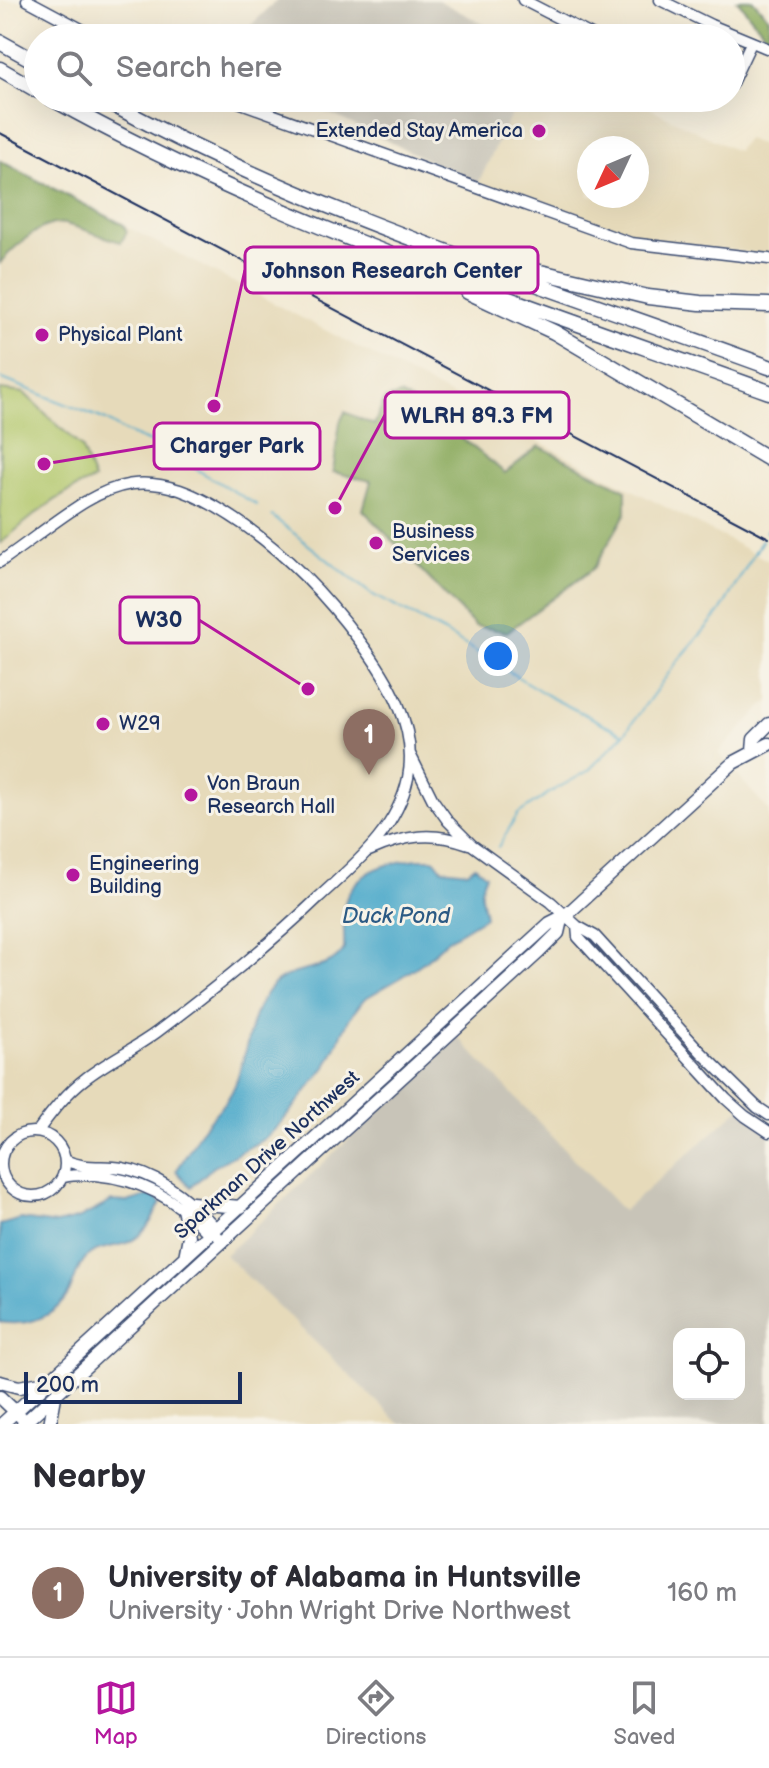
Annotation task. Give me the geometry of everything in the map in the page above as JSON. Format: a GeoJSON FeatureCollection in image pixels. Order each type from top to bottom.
{"type":"FeatureCollection","features":[{"type":"Feature","properties":{"kind":"highway"},"geometry":{"type":"LineString","coordinates":[[0,42],[24,55]]}},
{"type":"Feature","properties":{"kind":"highway"},"geometry":{"type":"LineString","coordinates":[[0,69],[24,83]]}},
{"type":"Feature","properties":{"kind":"highway"},"geometry":{"type":"LineString","coordinates":[[78,112],[195,172],[307,222],[769,392]]}},
{"type":"Feature","properties":{"kind":"highway"},"geometry":{"type":"LineString","coordinates":[[129,112],[267,180],[406,236],[769,367]]}},
{"type":"Feature","properties":{"kind":"highway"},"geometry":{"type":"LineString","coordinates":[[456,253],[648,297],[700,303],[769,305]]}},
{"type":"Feature","properties":{"kind":"highway"},"geometry":{"type":"LineString","coordinates":[[411,262],[554,332],[769,459]]}},
{"type":"Feature","properties":{"kind":"main road","name":"Sparkman Drive Northwest"},"geometry":{"type":"LineString","coordinates":[[753,751],[754,739],[769,724]]}},
{"type":"Feature","properties":{"kind":"main road","name":"Sparkman Drive Northwest"},"geometry":{"type":"LineString","coordinates":[[2,1424],[184,1259],[218,1237],[241,1207],[550,923],[564,917],[733,763],[769,744]]}},
{"type":"Feature","properties":{"kind":"main road","name":"Sparkman Drive Northwest"},"geometry":{"type":"LineString","coordinates":[[25,1423],[218,1237],[539,952],[558,933],[564,917]]}},
{"type":"Feature","properties":{"kind":"main road"},"geometry":{"type":"LineString","coordinates":[[184,1259],[189,1236],[188,1206],[241,1207]]}},
{"type":"Feature","properties":{"kind":"main road"},"geometry":{"type":"LineString","coordinates":[[0,1382],[19,1387],[46,1382]]}},
{"type":"Feature","properties":{"kind":"main road"},"geometry":{"type":"LineString","coordinates":[[0,1397],[25,1423]]}},
{"type":"Feature","properties":{"kind":"main road"},"geometry":{"type":"LineString","coordinates":[[50,1424],[55,1397]]}},
{"type":"Feature","properties":{"kind":"street"},"geometry":{"type":"LineString","coordinates":[[27,0],[72,24]]}},
{"type":"Feature","properties":{"kind":"street"},"geometry":{"type":"LineString","coordinates":[[523,0],[570,24]]}},
{"type":"Feature","properties":{"kind":"street"},"geometry":{"type":"LineString","coordinates":[[660,0],[711,24]]}},
{"type":"Feature","properties":{"kind":"street"},"geometry":{"type":"LineString","coordinates":[[745,40],[769,49]]}},
{"type":"Feature","properties":{"kind":"street"},"geometry":{"type":"LineString","coordinates":[[745,56],[751,43]]}},
{"type":"Feature","properties":{"kind":"street"},"geometry":{"type":"LineString","coordinates":[[266,112],[631,243],[769,259]]}},
{"type":"Feature","properties":{"kind":"street"},"geometry":{"type":"LineString","coordinates":[[0,562],[85,503],[122,484],[142,481],[167,484],[190,492],[248,529],[310,583],[341,616],[370,655],[399,705],[409,752],[408,777],[401,799],[391,821],[367,852],[274,940],[206,995],[154,1034],[84,1079],[37,1132]]}},
{"type":"Feature","properties":{"kind":"street"},"geometry":{"type":"LineString","coordinates":[[409,752],[433,800],[448,821],[472,845],[564,917],[595,936],[712,1063],[769,1115]]}},
{"type":"Feature","properties":{"kind":"street"},"geometry":{"type":"LineString","coordinates":[[367,852],[395,839],[415,835],[449,837],[472,845]]}},
{"type":"Feature","properties":{"kind":"street"},"geometry":{"type":"LineString","coordinates":[[577,926],[578,937],[726,1099],[769,1132]]}},
{"type":"Feature","properties":{"kind":"street"},"geometry":{"type":"LineString","coordinates":[[49,1136],[61,1104]]}},
{"type":"Feature","properties":{"kind":"street"},"geometry":{"type":"LineString","coordinates":[[64,1177],[65,1160],[60,1147],[49,1136],[37,1132],[21,1134],[3,1150],[2,1182],[26,1196],[48,1193],[64,1177],[73,1174],[119,1178],[147,1186],[188,1206]]}},
{"type":"Feature","properties":{"kind":"street"},"geometry":{"type":"LineString","coordinates":[[65,1160],[74,1164],[125,1169],[156,1180],[188,1206],[207,1232],[218,1237]]}},
{"type":"Feature","properties":{"kind":"street"},"geometry":{"type":"LineString","coordinates":[[0,1197],[13,1190]]}},
{"type":"Feature","properties":{"kind":"shaded area"},"geometry":{"type":"Polygon","coordinates":[[[277,0],[438,0],[483,24],[252,24],[277,0]]]}},
{"type":"Feature","properties":{"kind":"shaded area"},"geometry":{"type":"Polygon","coordinates":[[[324,112],[512,112],[478,184],[324,112]]]}},
{"type":"Feature","properties":{"kind":"shaded area"},"geometry":{"type":"Polygon","coordinates":[[[512,112],[657,112],[736,151],[747,139],[769,149],[769,255],[635,239],[478,184],[512,112]]]}},
{"type":"Feature","properties":{"kind":"shaded area"},"geometry":{"type":"Polygon","coordinates":[[[2,162],[769,561],[769,700],[718,753],[769,811],[769,1108],[753,1098],[623,1211],[225,1255],[400,1424],[53,1424],[0,1395],[2,162]]]}},
{"type":"Feature","properties":{"kind":"shaded area"},"geometry":{"type":"Polygon","coordinates":[[[458,1037],[623,1211],[753,1097],[769,1108],[769,1424],[400,1424],[225,1255],[458,1037]]]}},
{"type":"Feature","properties":{"kind":"green space"},"geometry":{"type":"Polygon","coordinates":[[[737,0],[753,0],[769,18],[769,39],[737,0]]]}},
{"type":"Feature","properties":{"kind":"green space"},"geometry":{"type":"Polygon","coordinates":[[[0,161],[124,225],[127,232],[121,242],[65,224],[56,224],[29,236],[0,263],[0,161]]]}},
{"type":"Feature","properties":{"kind":"green space"},"geometry":{"type":"Polygon","coordinates":[[[0,390],[24,393],[81,447],[94,480],[56,499],[0,544],[0,390]]]}},
{"type":"Feature","properties":{"kind":"green space"},"geometry":{"type":"Polygon","coordinates":[[[400,395],[425,408],[505,473],[539,446],[626,490],[626,513],[594,568],[507,632],[475,626],[363,510],[371,481],[333,472],[340,422],[345,412],[374,425],[385,399],[400,395]]]}},
{"type":"Feature","properties":{"kind":"water","name":"Duck Pond"},"geometry":{"type":"Polygon","coordinates":[[[418,859],[434,859],[442,869],[468,872],[475,866],[486,875],[481,893],[485,917],[449,939],[402,977],[364,999],[349,1019],[326,1067],[282,1122],[266,1138],[213,1167],[191,1187],[176,1171],[203,1128],[232,1092],[255,1014],[267,992],[286,977],[337,958],[344,949],[345,903],[356,883],[374,870],[418,859]]]}},
{"type":"Feature","properties":{"kind":"water"},"geometry":{"type":"Polygon","coordinates":[[[151,1195],[161,1202],[146,1229],[135,1239],[86,1257],[66,1296],[51,1312],[33,1321],[0,1322],[0,1225],[21,1219],[57,1224],[80,1218],[112,1201],[127,1202],[151,1195]]]}},
{"type":"Feature","properties":{"kind":"waterway"},"geometry":{"type":"LineString","coordinates":[[0,378],[106,420],[150,442],[257,505]]}},
{"type":"Feature","properties":{"kind":"waterway"},"geometry":{"type":"LineString","coordinates":[[272,516],[371,594],[444,632],[552,698],[624,734]]}},
{"type":"Feature","properties":{"kind":"waterway"},"geometry":{"type":"LineString","coordinates":[[767,532],[769,528]]}},
{"type":"Feature","properties":{"kind":"waterway"},"geometry":{"type":"LineString","coordinates":[[498,847],[518,814],[588,771],[624,734],[677,662],[720,612],[762,540]]}},
{"type":"Feature","properties":{"kind":"railway"},"geometry":{"type":"LineString","coordinates":[[0,133],[769,538]]}},
{"type":"Feature","properties":{"kind":"place","name":"Extended Stay America"},"geometry":{"type":"Point","coordinates":[539,131]}},
{"type":"Feature","properties":{"kind":"place","name":"Physical Plant"},"geometry":{"type":"Point","coordinates":[42,335]}},
{"type":"Feature","properties":{"kind":"place","name":"Johnson Research Center"},"geometry":{"type":"Point","coordinates":[214,406]}},
{"type":"Feature","properties":{"kind":"place","name":"Charger Park"},"geometry":{"type":"Point","coordinates":[44,464]}},
{"type":"Feature","properties":{"kind":"place","name":"WLRH 89.3 FM"},"geometry":{"type":"Point","coordinates":[335,508]}},
{"type":"Feature","properties":{"kind":"place","name":"Business Services"},"geometry":{"type":"Point","coordinates":[376,543]}},
{"type":"Feature","properties":{"kind":"place","name":"W30"},"geometry":{"type":"Point","coordinates":[308,689]}},
{"type":"Feature","properties":{"kind":"place","name":"W29"},"geometry":{"type":"Point","coordinates":[103,724]}},
{"type":"Feature","properties":{"kind":"place","name":"University of Alabama in Huntsville"},"geometry":{"type":"Point","coordinates":[369,775]}},
{"type":"Feature","properties":{"kind":"place","name":"Von Braun Research Hall"},"geometry":{"type":"Point","coordinates":[191,795]}},
{"type":"Feature","properties":{"kind":"place","name":"Engineering Building"},"geometry":{"type":"Point","coordinates":[73,875]}}]}
